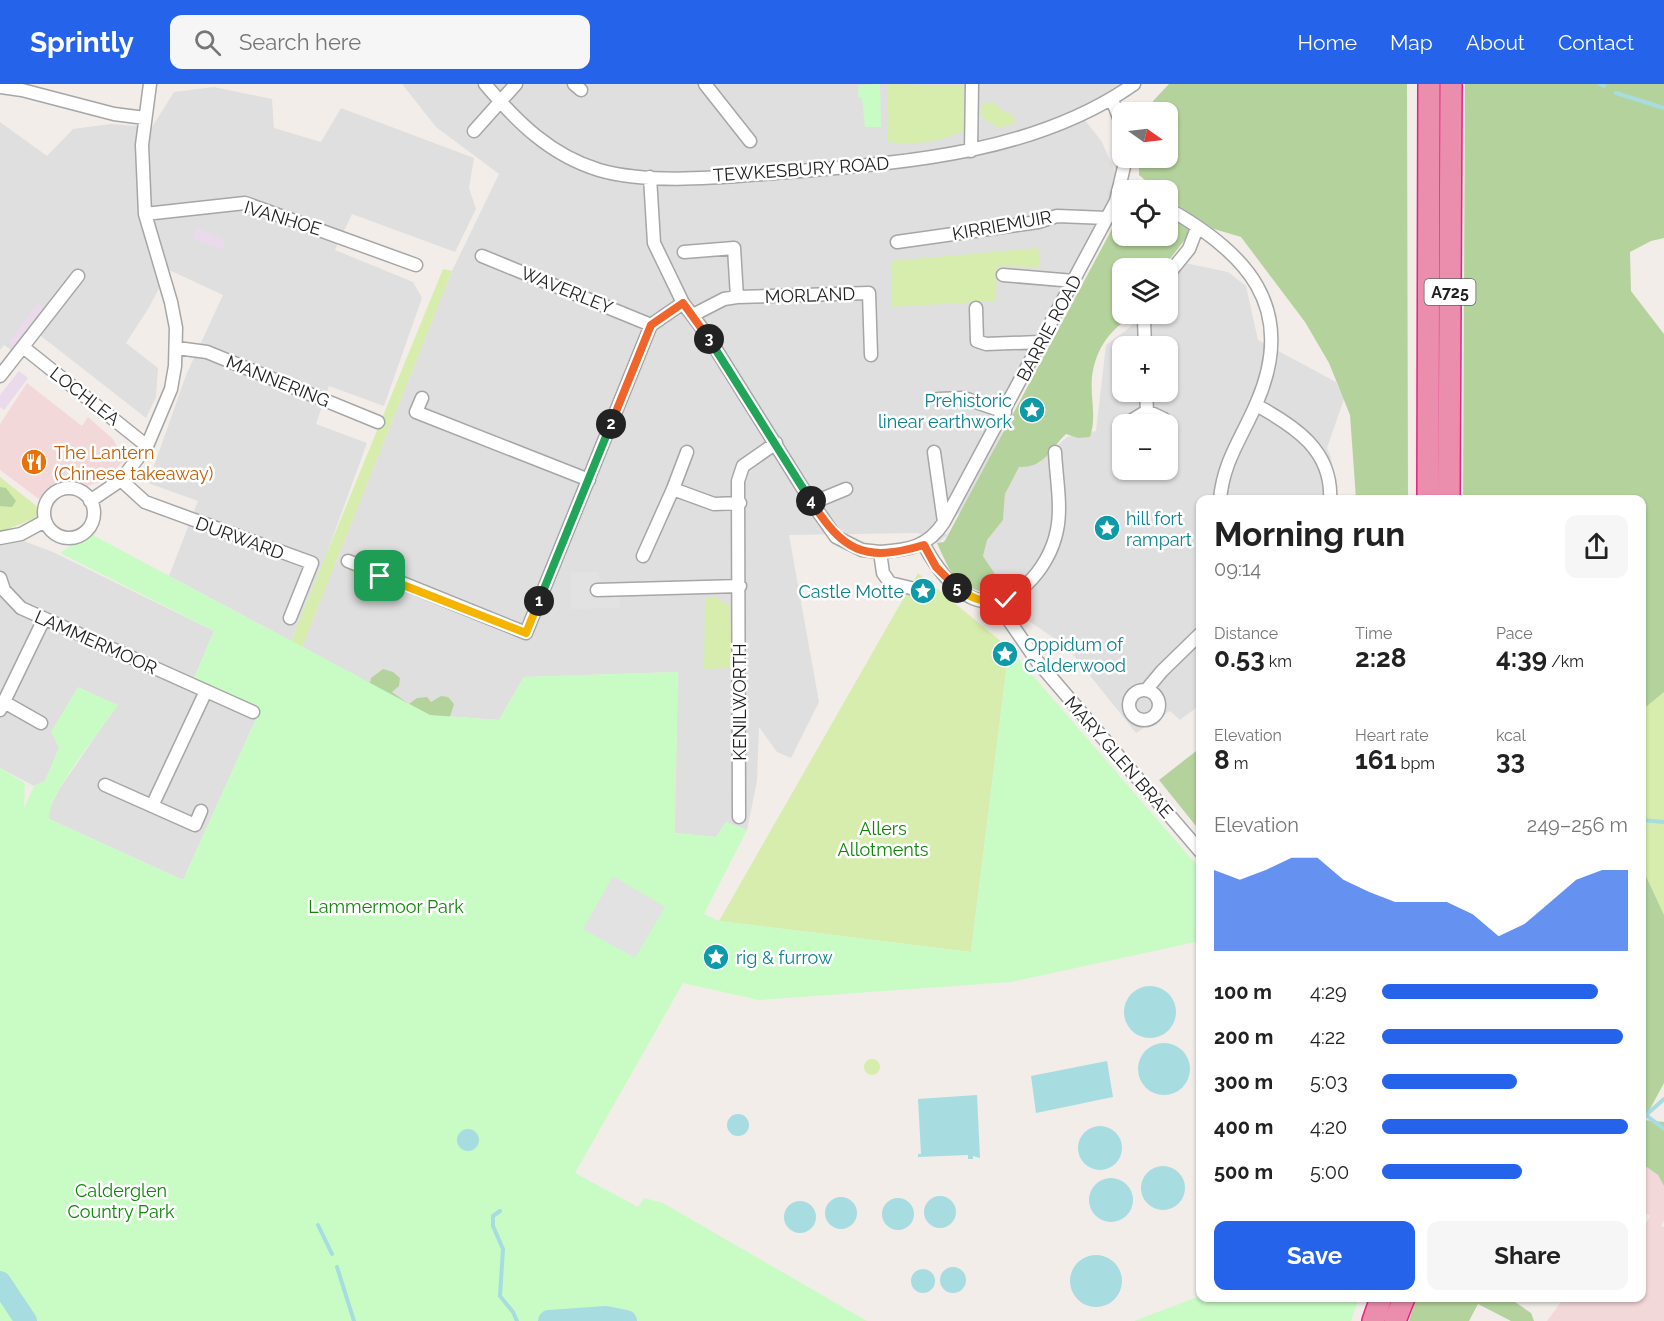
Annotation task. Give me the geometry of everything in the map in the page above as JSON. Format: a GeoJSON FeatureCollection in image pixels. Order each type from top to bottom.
{"type":"FeatureCollection","features":[{"type":"Feature","properties":{"kind":"highway","name":"A725"},"geometry":{"type":"LineString","coordinates":[[1428,495],[1429,84]]}},
{"type":"Feature","properties":{"kind":"highway","name":"A725"},"geometry":{"type":"LineString","coordinates":[[1449,495],[1451,84]]}},
{"type":"Feature","properties":{"kind":"highway"},"geometry":{"type":"LineString","coordinates":[[1372,1321],[1379,1302]]}},
{"type":"Feature","properties":{"kind":"highway"},"geometry":{"type":"LineString","coordinates":[[1395,1321],[1402,1302]]}},
{"type":"Feature","properties":{"kind":"street"},"geometry":{"type":"LineString","coordinates":[[90,501],[121,480],[147,446],[171,389],[177,348],[171,302],[145,214],[142,173],[145,118],[150,84]]}},
{"type":"Feature","properties":{"kind":"street","name":"TEWKESBURY ROAD"},"geometry":{"type":"LineString","coordinates":[[485,84],[520,125],[557,151],[600,170],[650,177],[740,176],[885,165],[971,151],[1038,131],[1112,99],[1134,84]]}},
{"type":"Feature","properties":{"kind":"street"},"geometry":{"type":"LineString","coordinates":[[474,131],[516,84]]}},
{"type":"Feature","properties":{"kind":"street"},"geometry":{"type":"LineString","coordinates":[[705,84],[750,141]]}},
{"type":"Feature","properties":{"kind":"street"},"geometry":{"type":"LineString","coordinates":[[971,151],[972,84]]}},
{"type":"Feature","properties":{"kind":"street"},"geometry":{"type":"LineString","coordinates":[[0,87],[22,90],[105,112],[145,118]]}},
{"type":"Feature","properties":{"kind":"street"},"geometry":{"type":"LineString","coordinates":[[650,177],[654,243],[683,303],[693,315],[836,537],[862,550],[880,552],[905,550],[924,545],[946,580],[969,596],[997,603],[1018,593],[1034,577],[1051,547],[1057,529],[1055,452]]}},
{"type":"Feature","properties":{"kind":"street","name":"IVANHOE"},"geometry":{"type":"LineString","coordinates":[[145,214],[245,203],[416,265]]}},
{"type":"Feature","properties":{"kind":"street","name":"BARRIE ROAD"},"geometry":{"type":"LineString","coordinates":[[924,545],[935,536],[944,522],[1112,210]]}},
{"type":"Feature","properties":{"kind":"street"},"geometry":{"type":"LineString","coordinates":[[1178,215],[1209,234],[1231,251],[1260,289],[1266,303],[1271,361],[1268,378],[1227,461],[1221,495]]}},
{"type":"Feature","properties":{"kind":"street","name":"KIRRIEMUIR"},"geometry":{"type":"LineString","coordinates":[[897,242],[1038,222],[1057,216],[1107,218]]}},
{"type":"Feature","properties":{"kind":"street"},"geometry":{"type":"LineString","coordinates":[[1178,262],[1189,249],[1197,228]]}},
{"type":"Feature","properties":{"kind":"street"},"geometry":{"type":"LineString","coordinates":[[684,252],[734,248],[737,297]]}},
{"type":"Feature","properties":{"kind":"street","name":"WAVERLEY"},"geometry":{"type":"LineString","coordinates":[[482,256],[651,325]]}},
{"type":"Feature","properties":{"kind":"street"},"geometry":{"type":"LineString","coordinates":[[0,376],[78,276]]}},
{"type":"Feature","properties":{"kind":"street"},"geometry":{"type":"LineString","coordinates":[[1003,276],[1074,281]]}},
{"type":"Feature","properties":{"kind":"street","name":"MORLAND"},"geometry":{"type":"LineString","coordinates":[[693,315],[724,299],[737,297],[869,293],[871,355]]}},
{"type":"Feature","properties":{"kind":"street"},"geometry":{"type":"LineString","coordinates":[[348,561],[526,633],[651,325],[683,303]]}},
{"type":"Feature","properties":{"kind":"street"},"geometry":{"type":"LineString","coordinates":[[976,308],[977,340],[986,344],[1040,342]]}},
{"type":"Feature","properties":{"kind":"street","name":"LOCHLEA"},"geometry":{"type":"LineString","coordinates":[[23,347],[147,446]]}},
{"type":"Feature","properties":{"kind":"street","name":"MANNERING"},"geometry":{"type":"LineString","coordinates":[[177,348],[207,352],[378,422]]}},
{"type":"Feature","properties":{"kind":"street"},"geometry":{"type":"LineString","coordinates":[[422,398],[416,412],[589,480]]}},
{"type":"Feature","properties":{"kind":"street"},"geometry":{"type":"LineString","coordinates":[[938,399],[964,398],[1005,412]]}},
{"type":"Feature","properties":{"kind":"street"},"geometry":{"type":"LineString","coordinates":[[1147,402],[1147,411]]}},
{"type":"Feature","properties":{"kind":"street"},"geometry":{"type":"LineString","coordinates":[[1256,405],[1295,431],[1320,453],[1331,481],[1330,495]]}},
{"type":"Feature","properties":{"kind":"street"},"geometry":{"type":"LineString","coordinates":[[1147,411],[1153,414]]}},
{"type":"Feature","properties":{"kind":"street"},"geometry":{"type":"LineString","coordinates":[[1142,414],[1147,411]]}},
{"type":"Feature","properties":{"kind":"street","name":"KENILWORTH"},"geometry":{"type":"LineString","coordinates":[[739,817],[740,503],[738,481],[743,466],[776,443]]}},
{"type":"Feature","properties":{"kind":"street"},"geometry":{"type":"LineString","coordinates":[[643,556],[687,452]]}},
{"type":"Feature","properties":{"kind":"street"},"geometry":{"type":"LineString","coordinates":[[934,452],[944,522]]}},
{"type":"Feature","properties":{"kind":"street","name":"DURWARD"},"geometry":{"type":"LineString","coordinates":[[121,480],[145,502],[312,563],[290,618]]}},
{"type":"Feature","properties":{"kind":"street"},"geometry":{"type":"LineString","coordinates":[[62,489],[78,490],[90,501],[94,514],[84,533],[62,537],[55,534],[45,522],[45,506],[48,499],[62,489]]}},
{"type":"Feature","properties":{"kind":"street"},"geometry":{"type":"LineString","coordinates":[[672,489],[714,504],[740,503]]}},
{"type":"Feature","properties":{"kind":"street"},"geometry":{"type":"LineString","coordinates":[[812,503],[846,489]]}},
{"type":"Feature","properties":{"kind":"street"},"geometry":{"type":"LineString","coordinates":[[0,538],[21,534],[45,522]]}},
{"type":"Feature","properties":{"kind":"street"},"geometry":{"type":"LineString","coordinates":[[880,552],[883,573],[890,583],[923,591]]}},
{"type":"Feature","properties":{"kind":"street","name":"LAMMERMOOR"},"geometry":{"type":"LineString","coordinates":[[0,578],[4,590],[21,608],[253,712]]}},
{"type":"Feature","properties":{"kind":"street"},"geometry":{"type":"LineString","coordinates":[[597,590],[740,586]]}},
{"type":"Feature","properties":{"kind":"street","name":"MARY GLEN BRAE"},"geometry":{"type":"LineString","coordinates":[[997,603],[1037,661],[1196,846]]}},
{"type":"Feature","properties":{"kind":"street"},"geometry":{"type":"LineString","coordinates":[[41,723],[2,706],[44,619]]}},
{"type":"Feature","properties":{"kind":"street"},"geometry":{"type":"LineString","coordinates":[[1147,689],[1162,670],[1196,638]]}},
{"type":"Feature","properties":{"kind":"street"},"geometry":{"type":"LineString","coordinates":[[152,806],[206,692]]}},
{"type":"Feature","properties":{"kind":"street"},"geometry":{"type":"LineString","coordinates":[[105,784],[195,825],[201,811]]}},
{"type":"Feature","properties":{"kind":"shaded area"},"geometry":{"type":"Polygon","coordinates":[[[402,84],[1121,84],[1081,115],[1102,142],[1118,180],[1112,180],[1112,209],[1063,301],[970,502],[941,532],[948,535],[937,543],[918,533],[789,535],[819,702],[791,758],[777,752],[759,727],[757,781],[747,830],[726,822],[716,837],[674,833],[678,672],[524,677],[499,720],[430,715],[302,647],[452,271],[499,174],[436,127],[402,84]]]}},
{"type":"Feature","properties":{"kind":"shaded area"},"geometry":{"type":"Polygon","coordinates":[[[214,87],[272,99],[274,128],[321,142],[341,108],[474,158],[469,188],[476,209],[455,252],[352,214],[335,250],[413,282],[422,298],[384,406],[329,386],[316,424],[367,443],[327,553],[291,641],[169,576],[198,501],[148,483],[186,375],[223,295],[169,270],[126,343],[158,368],[156,397],[146,418],[32,329],[14,352],[4,345],[0,350],[0,122],[47,156],[73,129],[111,124],[152,127],[174,92],[214,87]]]}},
{"type":"Feature","properties":{"kind":"shaded area"},"geometry":{"type":"Polygon","coordinates":[[[197,228],[225,240],[223,249],[193,239],[197,228]]]}},
{"type":"Feature","properties":{"kind":"shaded area"},"geometry":{"type":"Polygon","coordinates":[[[1185,263],[1228,272],[1246,286],[1258,340],[1336,382],[1344,399],[1327,448],[1331,457],[1335,495],[1196,495],[1196,708],[1180,720],[1170,711],[1136,733],[1067,647],[989,594],[999,581],[983,556],[983,539],[1003,520],[1005,494],[1019,466],[1039,463],[1067,437],[1096,431],[1106,345],[1112,341],[1112,402],[1178,402],[1178,336],[1118,336],[1133,324],[1178,324],[1178,271],[1185,263]]]}},
{"type":"Feature","properties":{"kind":"shaded area"},"geometry":{"type":"Polygon","coordinates":[[[38,303],[47,311],[17,349],[9,342],[38,303]]]}},
{"type":"Feature","properties":{"kind":"shaded area"},"geometry":{"type":"Polygon","coordinates":[[[19,371],[28,378],[4,410],[0,407],[0,395],[19,371]]]}},
{"type":"Feature","properties":{"kind":"shaded area"},"geometry":{"type":"Polygon","coordinates":[[[27,383],[82,426],[88,417],[113,439],[124,460],[101,482],[86,486],[51,487],[39,499],[0,470],[0,424],[27,383]]]}},
{"type":"Feature","properties":{"kind":"shaded area"},"geometry":{"type":"Polygon","coordinates":[[[21,540],[53,552],[214,631],[194,678],[260,710],[183,880],[49,819],[49,809],[60,788],[117,705],[56,739],[59,748],[45,781],[34,786],[0,768],[0,546],[21,540]]]}},
{"type":"Feature","properties":{"kind":"shaded area"},"geometry":{"type":"Polygon","coordinates":[[[571,572],[598,572],[601,583],[621,584],[620,608],[571,609],[571,572]]]}},
{"type":"Feature","properties":{"kind":"shaded area"},"geometry":{"type":"Polygon","coordinates":[[[613,876],[665,907],[635,958],[583,929],[613,876]]]}},
{"type":"Feature","properties":{"kind":"shaded area"},"geometry":{"type":"Polygon","coordinates":[[[1646,1167],[1658,1175],[1664,1186],[1664,1221],[1661,1226],[1664,1227],[1664,1321],[1547,1321],[1561,1302],[1646,1302],[1646,1223],[1650,1216],[1646,1213],[1646,1167]]]}},
{"type":"Feature","properties":{"kind":"green space"},"geometry":{"type":"Polygon","coordinates":[[[880,84],[881,127],[865,127],[862,98],[858,97],[859,85],[880,84]]]}},
{"type":"Feature","properties":{"kind":"green space"},"geometry":{"type":"Polygon","coordinates":[[[888,84],[963,86],[963,131],[926,142],[888,142],[888,84]]]}},
{"type":"Feature","properties":{"kind":"green space"},"geometry":{"type":"Polygon","coordinates":[[[1169,84],[1407,84],[1408,495],[1356,495],[1350,415],[1329,363],[1305,322],[1241,237],[1214,229],[1178,205],[1178,180],[1145,180],[1139,175],[1139,168],[1178,168],[1178,102],[1153,102],[1169,84]]]}},
{"type":"Feature","properties":{"kind":"green space"},"geometry":{"type":"Polygon","coordinates":[[[1465,84],[1664,84],[1664,238],[1651,241],[1630,252],[1631,291],[1664,334],[1664,692],[1646,707],[1646,495],[1463,495],[1465,84]]]}},
{"type":"Feature","properties":{"kind":"green space"},"geometry":{"type":"Polygon","coordinates":[[[993,102],[1001,110],[1011,114],[1016,123],[998,128],[982,117],[981,104],[993,102]]]}},
{"type":"Feature","properties":{"kind":"green space"},"geometry":{"type":"Polygon","coordinates":[[[1178,217],[1193,229],[1171,258],[1112,258],[1112,324],[1121,324],[1106,340],[1094,366],[1092,377],[1093,422],[1090,437],[1078,438],[1066,434],[1041,461],[1019,467],[1005,494],[1003,520],[987,540],[983,556],[1001,583],[989,594],[961,582],[951,571],[937,543],[944,542],[1112,229],[1112,246],[1178,246],[1178,217]]]}},
{"type":"Feature","properties":{"kind":"green space"},"geometry":{"type":"Polygon","coordinates":[[[1038,248],[1040,267],[997,266],[996,301],[891,307],[891,261],[1038,248]]]}},
{"type":"Feature","properties":{"kind":"green space"},"geometry":{"type":"Polygon","coordinates":[[[443,269],[452,271],[302,647],[291,641],[443,269]]]}},
{"type":"Feature","properties":{"kind":"green space"},"geometry":{"type":"Polygon","coordinates":[[[0,477],[39,508],[36,518],[0,532],[0,477]]]}},
{"type":"Feature","properties":{"kind":"green space"},"geometry":{"type":"Polygon","coordinates":[[[0,487],[6,488],[16,501],[12,507],[0,506],[0,487]]]}},
{"type":"Feature","properties":{"kind":"green space"},"geometry":{"type":"Polygon","coordinates":[[[89,533],[430,715],[499,720],[524,677],[678,672],[675,833],[716,837],[726,822],[747,830],[704,914],[719,921],[971,952],[1009,648],[1196,864],[1196,942],[1011,982],[759,1000],[683,983],[575,1173],[638,1207],[644,1198],[663,1203],[867,1321],[0,1321],[0,768],[25,783],[24,808],[34,786],[45,781],[59,748],[51,732],[78,687],[118,705],[66,778],[51,807],[49,819],[183,880],[260,710],[194,678],[214,631],[60,553],[89,533]]]}},
{"type":"Feature","properties":{"kind":"green space","name":"Allers Allotments"},"geometry":{"type":"Polygon","coordinates":[[[918,573],[1009,648],[971,952],[719,921],[918,573]]]}},
{"type":"Feature","properties":{"kind":"green space"},"geometry":{"type":"Polygon","coordinates":[[[705,597],[714,597],[730,606],[732,668],[704,669],[705,597]]]}},
{"type":"Feature","properties":{"kind":"green space"},"geometry":{"type":"Polygon","coordinates":[[[383,669],[393,672],[400,678],[399,686],[392,692],[409,704],[417,698],[427,697],[431,702],[441,696],[448,697],[454,704],[449,720],[266,684],[356,676],[370,683],[371,678],[383,669]]]}},
{"type":"Feature","properties":{"kind":"green space"},"geometry":{"type":"Polygon","coordinates":[[[1664,692],[1664,915],[1646,875],[1646,707],[1664,692]]]}},
{"type":"Feature","properties":{"kind":"green space"},"geometry":{"type":"Polygon","coordinates":[[[1196,751],[1196,826],[1159,780],[1196,751]]]}},
{"type":"Feature","properties":{"kind":"green space"},"geometry":{"type":"Polygon","coordinates":[[[1646,876],[1664,915],[1664,1083],[1646,1116],[1646,876]]]}},
{"type":"Feature","properties":{"kind":"green space"},"geometry":{"type":"Polygon","coordinates":[[[869,1059],[875,1059],[880,1067],[878,1073],[869,1075],[864,1070],[864,1064],[869,1059]]]}},
{"type":"Feature","properties":{"kind":"green space"},"geometry":{"type":"Polygon","coordinates":[[[1646,1120],[1664,1122],[1664,1186],[1658,1175],[1646,1167],[1646,1120]]]}},
{"type":"Feature","properties":{"kind":"green space"},"geometry":{"type":"Polygon","coordinates":[[[1196,1298],[1196,1302],[1358,1302],[1351,1321],[1134,1321],[1196,1298]]]}},
{"type":"Feature","properties":{"kind":"green space"},"geometry":{"type":"Polygon","coordinates":[[[1415,1302],[1515,1302],[1531,1313],[1534,1321],[1511,1321],[1478,1304],[1469,1321],[1409,1321],[1415,1302]]]}},
{"type":"Feature","properties":{"kind":"water"},"geometry":{"type":"Polygon","coordinates":[[[1150,986],[1164,990],[1172,998],[1176,1012],[1172,1026],[1164,1034],[1150,1038],[1136,1034],[1128,1026],[1124,1012],[1128,998],[1136,990],[1150,986]]]}},
{"type":"Feature","properties":{"kind":"water"},"geometry":{"type":"Polygon","coordinates":[[[1164,1043],[1174,1045],[1182,1051],[1188,1059],[1190,1069],[1188,1079],[1182,1087],[1174,1093],[1164,1095],[1154,1093],[1146,1087],[1140,1079],[1138,1069],[1140,1059],[1146,1051],[1154,1045],[1164,1043]]]}},
{"type":"Feature","properties":{"kind":"water"},"geometry":{"type":"Polygon","coordinates":[[[1107,1061],[1113,1097],[1036,1113],[1031,1076],[1107,1061]]]}},
{"type":"Feature","properties":{"kind":"water"},"geometry":{"type":"Polygon","coordinates":[[[977,1095],[980,1158],[973,1156],[973,1159],[968,1159],[968,1155],[918,1157],[918,1154],[921,1154],[918,1099],[977,1095]]]}},
{"type":"Feature","properties":{"kind":"water"},"geometry":{"type":"Polygon","coordinates":[[[738,1114],[748,1121],[749,1125],[742,1135],[738,1136],[728,1129],[727,1125],[734,1115],[738,1114]]]}},
{"type":"Feature","properties":{"kind":"water"},"geometry":{"type":"Polygon","coordinates":[[[1100,1126],[1116,1132],[1122,1148],[1116,1164],[1100,1170],[1084,1164],[1078,1148],[1084,1132],[1100,1126]]]}},
{"type":"Feature","properties":{"kind":"water"},"geometry":{"type":"Polygon","coordinates":[[[468,1129],[478,1136],[479,1140],[472,1150],[468,1151],[458,1144],[457,1140],[464,1130],[468,1129]]]}},
{"type":"Feature","properties":{"kind":"water"},"geometry":{"type":"Polygon","coordinates":[[[1163,1166],[1179,1172],[1185,1188],[1179,1204],[1163,1210],[1147,1204],[1141,1188],[1147,1172],[1163,1166]]]}},
{"type":"Feature","properties":{"kind":"water"},"geometry":{"type":"Polygon","coordinates":[[[1111,1178],[1127,1184],[1133,1200],[1127,1216],[1111,1222],[1095,1216],[1089,1200],[1095,1184],[1111,1178]]]}},
{"type":"Feature","properties":{"kind":"water"},"geometry":{"type":"Polygon","coordinates":[[[940,1196],[951,1201],[956,1212],[951,1223],[940,1228],[929,1223],[924,1212],[929,1201],[940,1196]]]}},
{"type":"Feature","properties":{"kind":"water"},"geometry":{"type":"Polygon","coordinates":[[[841,1197],[852,1202],[857,1213],[852,1224],[841,1229],[830,1224],[825,1213],[830,1202],[841,1197]]]}},
{"type":"Feature","properties":{"kind":"water"},"geometry":{"type":"Polygon","coordinates":[[[898,1198],[909,1203],[914,1214],[909,1225],[898,1230],[887,1225],[882,1214],[887,1203],[898,1198]]]}},
{"type":"Feature","properties":{"kind":"water"},"geometry":{"type":"Polygon","coordinates":[[[800,1201],[811,1206],[816,1217],[811,1228],[800,1233],[789,1228],[784,1217],[789,1206],[800,1201]]]}},
{"type":"Feature","properties":{"kind":"water"},"geometry":{"type":"Polygon","coordinates":[[[1096,1255],[1110,1259],[1118,1267],[1122,1281],[1118,1295],[1110,1303],[1096,1307],[1082,1303],[1074,1295],[1070,1281],[1074,1267],[1082,1259],[1096,1255]]]}},
{"type":"Feature","properties":{"kind":"water"},"geometry":{"type":"Polygon","coordinates":[[[953,1267],[962,1271],[966,1280],[962,1289],[953,1293],[944,1289],[940,1280],[944,1271],[953,1267]]]}},
{"type":"Feature","properties":{"kind":"water"},"geometry":{"type":"Polygon","coordinates":[[[923,1269],[932,1272],[935,1281],[932,1290],[923,1293],[914,1290],[911,1281],[914,1272],[923,1269]]]}},
{"type":"Feature","properties":{"kind":"waterway"},"geometry":{"type":"LineString","coordinates":[[1600,84],[1604,86]]}},
{"type":"Feature","properties":{"kind":"waterway"},"geometry":{"type":"LineString","coordinates":[[1616,93],[1664,108]]}},
{"type":"Feature","properties":{"kind":"waterway"},"geometry":{"type":"LineString","coordinates":[[1646,820],[1664,822]]}},
{"type":"Feature","properties":{"kind":"waterway"},"geometry":{"type":"LineString","coordinates":[[1664,1099],[1646,1115],[1664,1129]]}},
{"type":"Feature","properties":{"kind":"waterway"},"geometry":{"type":"LineString","coordinates":[[500,1211],[493,1216],[493,1226],[503,1249],[500,1296],[517,1321]]}},
{"type":"Feature","properties":{"kind":"waterway"},"geometry":{"type":"LineString","coordinates":[[318,1225],[332,1254]]}},
{"type":"Feature","properties":{"kind":"waterway"},"geometry":{"type":"LineString","coordinates":[[337,1267],[354,1321]]}},
{"type":"Feature","properties":{"kind":"waterway"},"geometry":{"type":"LineString","coordinates":[[0,1282],[26,1321]]}},
{"type":"Feature","properties":{"kind":"waterway"},"geometry":{"type":"LineString","coordinates":[[549,1321],[606,1317],[626,1321]]}},
{"type":"Feature","properties":{"kind":"place","name":"Prehistoric linear earthwork"},"geometry":{"type":"Point","coordinates":[1032,410]}},
{"type":"Feature","properties":{"kind":"place","name":"The Lantern (Chinese takeaway)"},"geometry":{"type":"Point","coordinates":[34,462]}},
{"type":"Feature","properties":{"kind":"place","name":"hill fort rampart"},"geometry":{"type":"Point","coordinates":[1107,528]}},
{"type":"Feature","properties":{"kind":"place","name":"Castle Motte"},"geometry":{"type":"Point","coordinates":[923,591]}},
{"type":"Feature","properties":{"kind":"place","name":"Oppidum of Calderwood"},"geometry":{"type":"Point","coordinates":[1005,654]}},
{"type":"Feature","properties":{"kind":"place","name":"rig & furrow"},"geometry":{"type":"Point","coordinates":[716,957]}},
{"type":"Feature","properties":{"kind":"route"},"geometry":{"type":"LineString","coordinates":[[380,576],[526,633],[651,325],[683,303],[707,335],[718,356],[836,537],[849,546],[880,552],[905,550],[924,545],[946,580],[961,591],[982,601],[997,603],[1006,600]]}},
{"type":"Feature","properties":{"kind":"park label","name":"Lammermoor Park"},"geometry":{"type":"Point","coordinates":[386,906]}},
{"type":"Feature","properties":{"kind":"park label","name":"Calderglen Country Park"},"geometry":{"type":"Point","coordinates":[121,1200]}}]}
